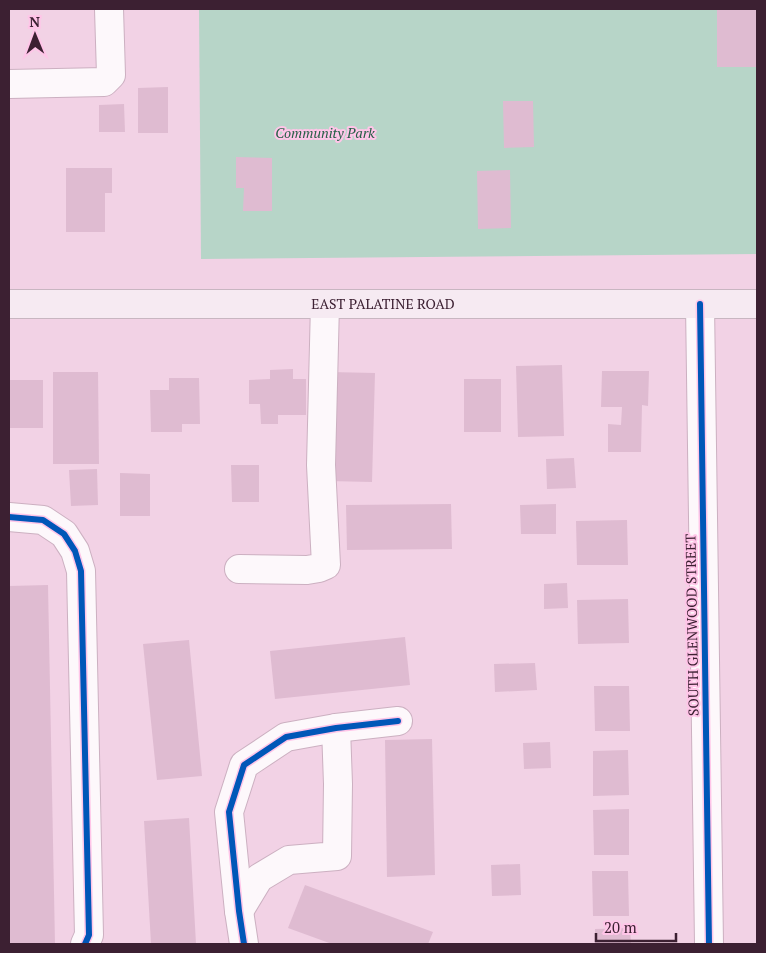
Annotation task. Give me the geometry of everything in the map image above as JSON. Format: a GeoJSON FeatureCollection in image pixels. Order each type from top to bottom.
{"type":"FeatureCollection","features":[{"type":"Feature","properties":{"kind":"main road","name":"EAST PALATINE ROAD"},"geometry":{"type":"LineString","coordinates":[[9,304],[757,304]]}},
{"type":"Feature","properties":{"kind":"street"},"geometry":{"type":"LineString","coordinates":[[9,84],[104,82],[111,75],[109,9]]}},
{"type":"Feature","properties":{"kind":"street"},"geometry":{"type":"LineString","coordinates":[[239,569],[307,570],[326,565],[321,465],[325,304]]}},
{"type":"Feature","properties":{"kind":"street","name":"SOUTH GLENWOOD STREET"},"geometry":{"type":"LineString","coordinates":[[700,304],[709,944]]}},
{"type":"Feature","properties":{"kind":"street"},"geometry":{"type":"LineString","coordinates":[[9,517],[43,520],[64,534],[75,551],[81,571],[89,935],[85,944]]}},
{"type":"Feature","properties":{"kind":"street"},"geometry":{"type":"LineString","coordinates":[[244,944],[229,812],[244,765],[286,737],[336,728],[398,721]]}},
{"type":"Feature","properties":{"kind":"street"},"geometry":{"type":"LineString","coordinates":[[239,911],[259,878],[289,860],[337,856],[338,784],[336,728]]}},
{"type":"Feature","properties":{"kind":"green space","name":"Community Park"},"geometry":{"type":"Polygon","coordinates":[[[199,9],[757,9],[757,254],[201,259],[199,9]]]}},
{"type":"Feature","properties":{"kind":"building"},"geometry":{"type":"Polygon","coordinates":[[[717,9],[756,9],[757,67],[717,67],[717,9]]]}},
{"type":"Feature","properties":{"kind":"building"},"geometry":{"type":"Polygon","coordinates":[[[168,87],[168,133],[138,133],[138,88],[168,87]]]}},
{"type":"Feature","properties":{"kind":"building"},"geometry":{"type":"Polygon","coordinates":[[[503,101],[533,101],[534,147],[504,148],[503,101]]]}},
{"type":"Feature","properties":{"kind":"building"},"geometry":{"type":"Polygon","coordinates":[[[124,104],[125,132],[99,132],[99,105],[124,104]]]}},
{"type":"Feature","properties":{"kind":"building"},"geometry":{"type":"Polygon","coordinates":[[[236,157],[272,158],[272,211],[243,211],[244,188],[236,188],[236,157]]]}},
{"type":"Feature","properties":{"kind":"building"},"geometry":{"type":"Polygon","coordinates":[[[66,168],[112,168],[112,193],[105,193],[105,232],[66,232],[66,168]]]}},
{"type":"Feature","properties":{"kind":"building"},"geometry":{"type":"Polygon","coordinates":[[[510,170],[511,228],[478,229],[477,171],[510,170]]]}},
{"type":"Feature","properties":{"kind":"building"},"geometry":{"type":"Polygon","coordinates":[[[562,365],[564,436],[518,437],[516,366],[562,365]]]}},
{"type":"Feature","properties":{"kind":"building"},"geometry":{"type":"Polygon","coordinates":[[[293,369],[293,379],[306,379],[306,415],[278,415],[278,424],[261,424],[260,404],[249,404],[249,380],[270,379],[270,370],[293,369]]]}},
{"type":"Feature","properties":{"kind":"building"},"geometry":{"type":"Polygon","coordinates":[[[602,371],[649,371],[648,406],[642,405],[641,452],[608,452],[608,424],[621,425],[622,407],[601,407],[602,371]]]}},
{"type":"Feature","properties":{"kind":"building"},"geometry":{"type":"Polygon","coordinates":[[[53,372],[98,372],[99,464],[53,464],[53,372]]]}},
{"type":"Feature","properties":{"kind":"building"},"geometry":{"type":"Polygon","coordinates":[[[330,372],[375,373],[372,482],[328,481],[330,372]]]}},
{"type":"Feature","properties":{"kind":"building"},"geometry":{"type":"Polygon","coordinates":[[[169,378],[199,378],[200,424],[182,424],[182,432],[151,432],[150,390],[169,390],[169,378]]]}},
{"type":"Feature","properties":{"kind":"building"},"geometry":{"type":"Polygon","coordinates":[[[464,379],[501,379],[501,432],[464,432],[464,379]]]}},
{"type":"Feature","properties":{"kind":"building"},"geometry":{"type":"Polygon","coordinates":[[[9,380],[43,380],[43,428],[9,428],[9,380]]]}},
{"type":"Feature","properties":{"kind":"building"},"geometry":{"type":"Polygon","coordinates":[[[574,458],[576,488],[547,489],[546,459],[574,458]]]}},
{"type":"Feature","properties":{"kind":"building"},"geometry":{"type":"Polygon","coordinates":[[[231,465],[259,465],[259,502],[232,502],[231,465]]]}},
{"type":"Feature","properties":{"kind":"building"},"geometry":{"type":"Polygon","coordinates":[[[97,469],[98,505],[71,506],[69,470],[97,469]]]}},
{"type":"Feature","properties":{"kind":"building"},"geometry":{"type":"Polygon","coordinates":[[[120,473],[150,474],[150,516],[120,516],[120,473]]]}},
{"type":"Feature","properties":{"kind":"building"},"geometry":{"type":"Polygon","coordinates":[[[451,504],[452,549],[347,550],[346,505],[451,504]]]}},
{"type":"Feature","properties":{"kind":"building"},"geometry":{"type":"Polygon","coordinates":[[[556,504],[556,534],[521,534],[520,505],[556,504]]]}},
{"type":"Feature","properties":{"kind":"building"},"geometry":{"type":"Polygon","coordinates":[[[627,520],[628,565],[577,565],[576,521],[627,520]]]}},
{"type":"Feature","properties":{"kind":"building"},"geometry":{"type":"Polygon","coordinates":[[[567,583],[568,608],[544,609],[544,584],[567,583]]]}},
{"type":"Feature","properties":{"kind":"building"},"geometry":{"type":"Polygon","coordinates":[[[48,585],[55,944],[9,944],[9,586],[48,585]]]}},
{"type":"Feature","properties":{"kind":"building"},"geometry":{"type":"Polygon","coordinates":[[[628,599],[629,643],[578,644],[577,600],[628,599]]]}},
{"type":"Feature","properties":{"kind":"building"},"geometry":{"type":"Polygon","coordinates":[[[405,637],[410,685],[275,699],[270,651],[405,637]]]}},
{"type":"Feature","properties":{"kind":"building"},"geometry":{"type":"Polygon","coordinates":[[[189,640],[202,776],[157,780],[143,644],[189,640]]]}},
{"type":"Feature","properties":{"kind":"building"},"geometry":{"type":"Polygon","coordinates":[[[535,663],[537,690],[495,692],[494,664],[535,663]]]}},
{"type":"Feature","properties":{"kind":"building"},"geometry":{"type":"Polygon","coordinates":[[[594,686],[629,686],[630,731],[595,731],[594,686]]]}},
{"type":"Feature","properties":{"kind":"building"},"geometry":{"type":"Polygon","coordinates":[[[432,739],[435,875],[387,877],[385,740],[432,739]]]}},
{"type":"Feature","properties":{"kind":"building"},"geometry":{"type":"Polygon","coordinates":[[[550,742],[551,768],[524,769],[523,743],[550,742]]]}},
{"type":"Feature","properties":{"kind":"building"},"geometry":{"type":"Polygon","coordinates":[[[628,750],[629,795],[593,796],[593,751],[628,750]]]}},
{"type":"Feature","properties":{"kind":"building"},"geometry":{"type":"Polygon","coordinates":[[[629,809],[629,855],[594,855],[593,810],[629,809]]]}},
{"type":"Feature","properties":{"kind":"building"},"geometry":{"type":"Polygon","coordinates":[[[189,818],[196,944],[151,944],[144,821],[189,818]]]}},
{"type":"Feature","properties":{"kind":"building"},"geometry":{"type":"Polygon","coordinates":[[[520,864],[521,895],[492,896],[491,865],[520,864]]]}},
{"type":"Feature","properties":{"kind":"building"},"geometry":{"type":"Polygon","coordinates":[[[592,871],[628,871],[629,916],[593,916],[592,871]]]}},
{"type":"Feature","properties":{"kind":"building"},"geometry":{"type":"Polygon","coordinates":[[[305,885],[433,932],[428,944],[332,944],[288,928],[305,885]]]}},
{"type":"Feature","properties":{"kind":"building"},"geometry":{"type":"Polygon","coordinates":[[[630,928],[631,944],[595,944],[595,929],[630,928]]]}},
{"type":"Feature","properties":{"kind":"cycle path"},"geometry":{"type":"LineString","coordinates":[[700,304],[709,944]]}},
{"type":"Feature","properties":{"kind":"cycle path"},"geometry":{"type":"LineString","coordinates":[[9,517],[43,520],[64,534],[75,551],[81,571],[89,935],[85,944]]}},
{"type":"Feature","properties":{"kind":"cycle path"},"geometry":{"type":"LineString","coordinates":[[244,944],[229,812],[244,765],[286,737],[336,728],[398,721]]}}]}
